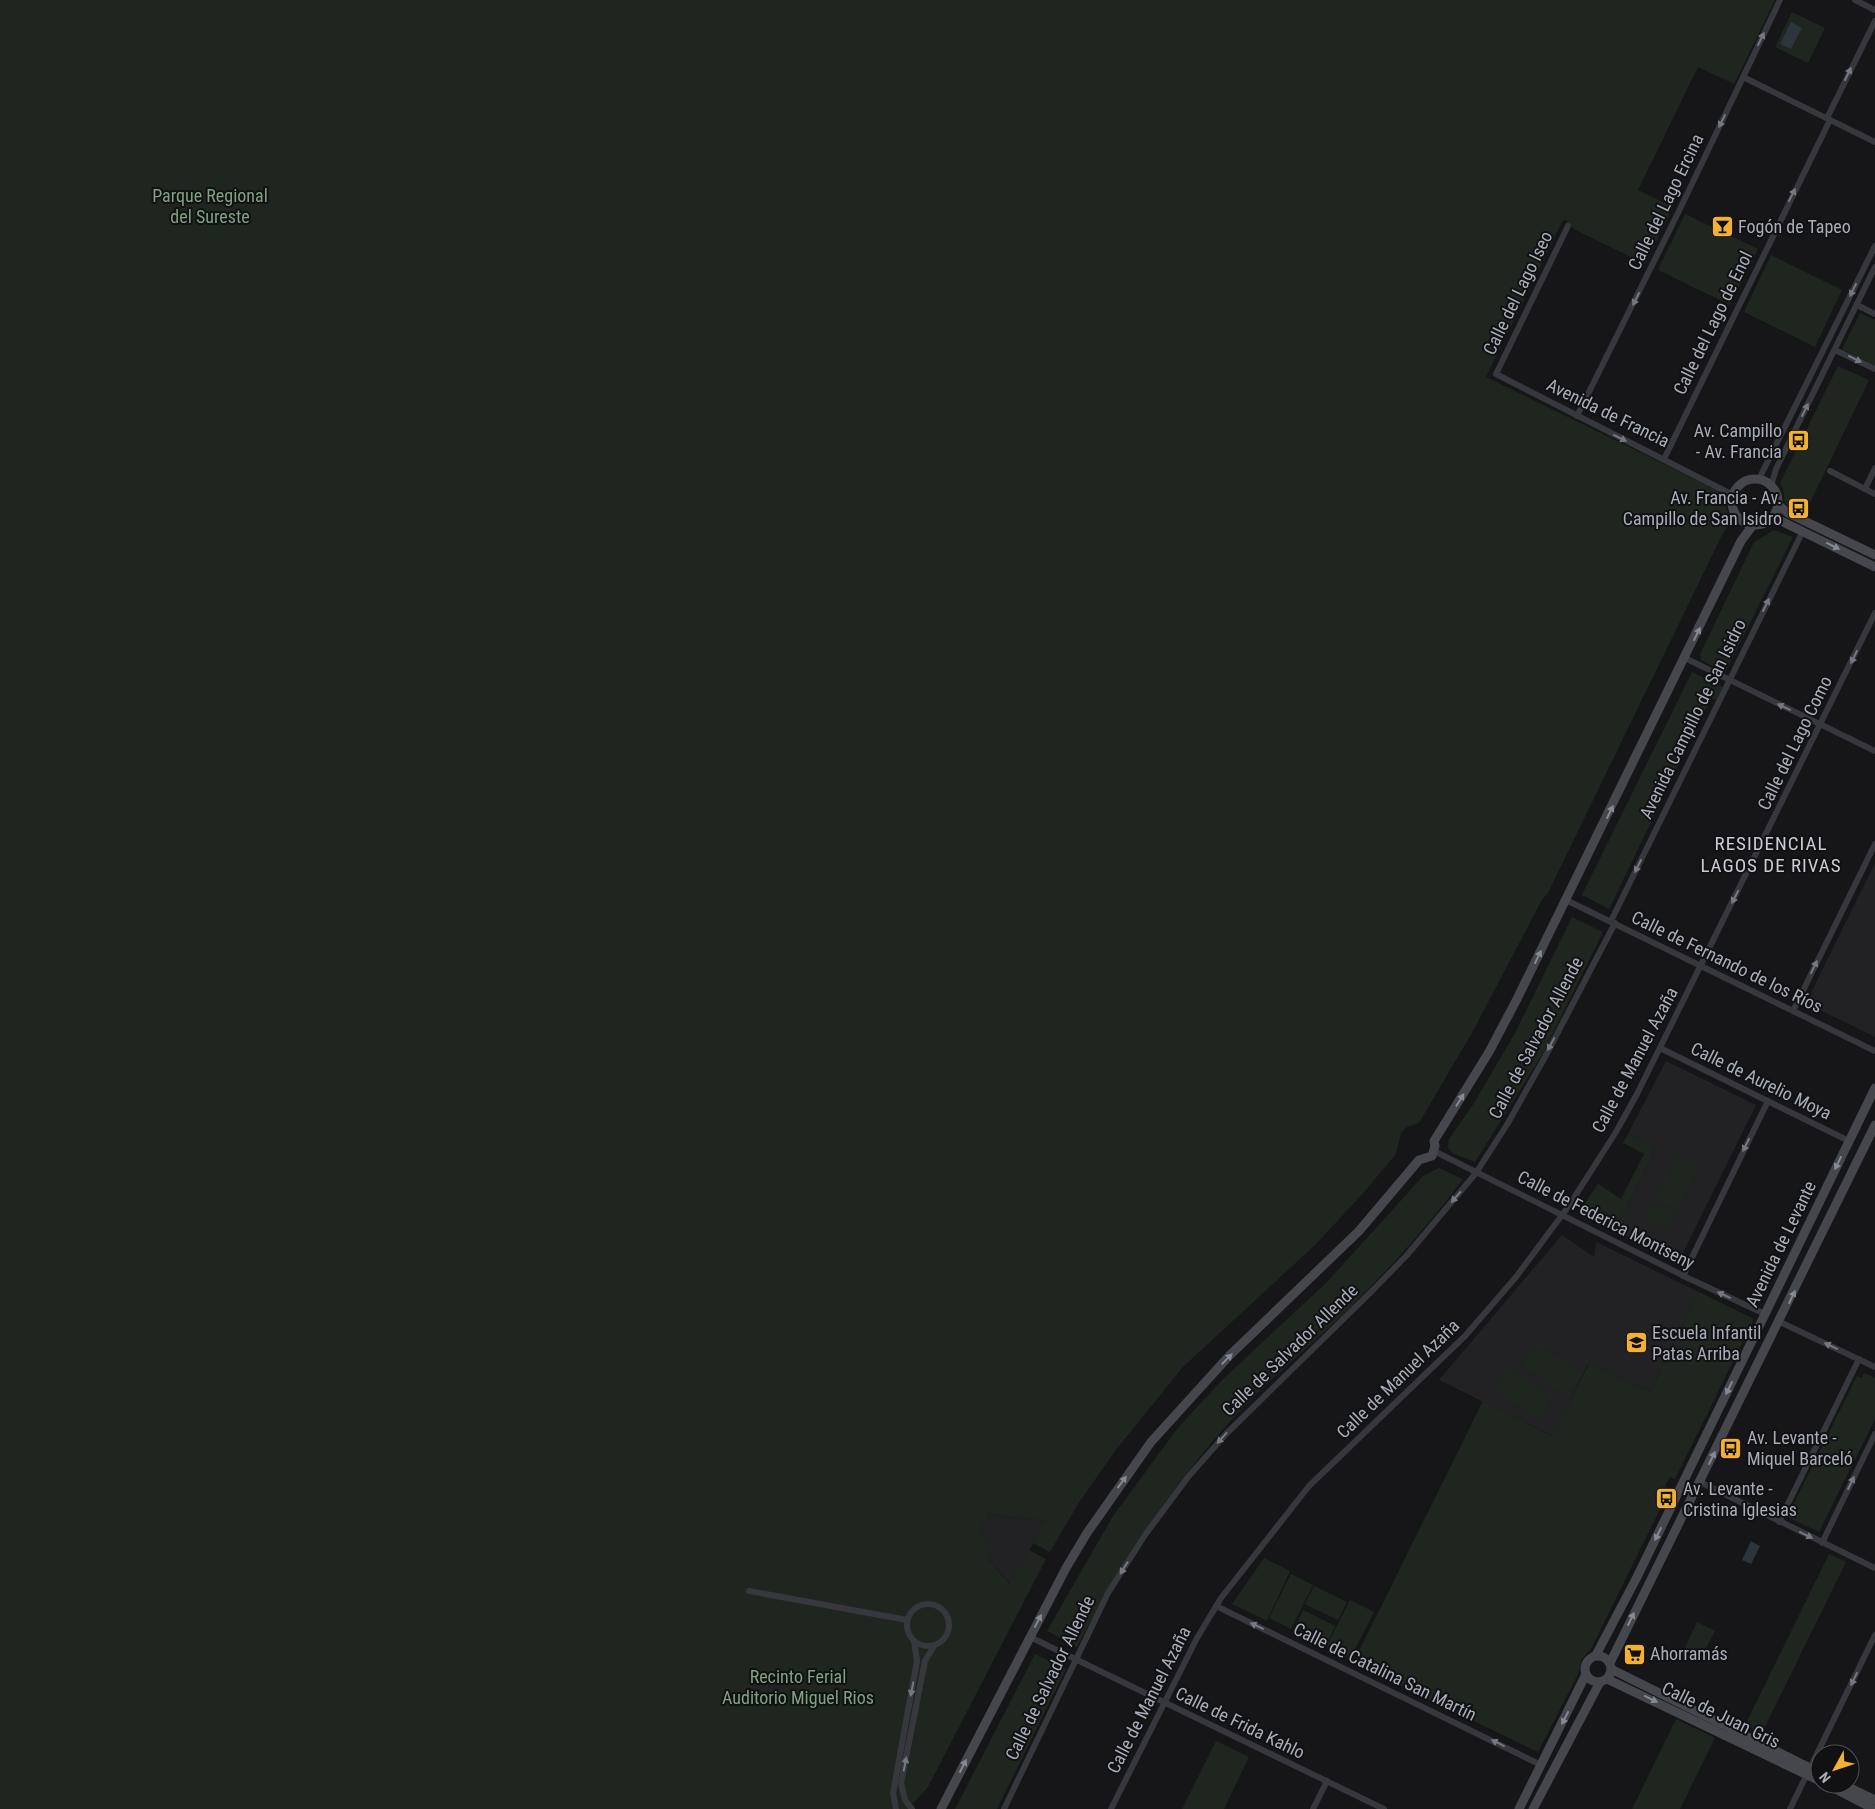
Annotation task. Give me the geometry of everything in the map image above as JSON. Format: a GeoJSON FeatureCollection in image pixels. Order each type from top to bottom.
{"type":"FeatureCollection","features":[{"type":"Feature","properties":{"kind":"street","name":"Calle del Lago Ercina"},"geometry":{"type":"LineString","coordinates":[[1577,416],[1780,0]]}},
{"type":"Feature","properties":{"kind":"street"},"geometry":{"type":"LineString","coordinates":[[1855,0],[1875,10]]}},
{"type":"Feature","properties":{"kind":"street","name":"Calle del Lago de Enol"},"geometry":{"type":"LineString","coordinates":[[1664,459],[1875,21]]}},
{"type":"Feature","properties":{"kind":"street"},"geometry":{"type":"LineString","coordinates":[[1743,77],[1875,142]]}},
{"type":"Feature","properties":{"kind":"street","name":"Calle del Lago Iseo"},"geometry":{"type":"LineString","coordinates":[[1496,374],[1568,226]]}},
{"type":"Feature","properties":{"kind":"street"},"geometry":{"type":"LineString","coordinates":[[1759,479],[1875,246]]}},
{"type":"Feature","properties":{"kind":"street"},"geometry":{"type":"LineString","coordinates":[[1771,486],[1776,468],[1875,267]]}},
{"type":"Feature","properties":{"kind":"street"},"geometry":{"type":"LineString","coordinates":[[1857,305],[1875,314]]}},
{"type":"Feature","properties":{"kind":"street"},"geometry":{"type":"LineString","coordinates":[[1835,350],[1875,369]]}},
{"type":"Feature","properties":{"kind":"street","name":"Avenida de Francia"},"geometry":{"type":"LineString","coordinates":[[1496,374],[1733,495]]}},
{"type":"Feature","properties":{"kind":"street"},"geometry":{"type":"LineString","coordinates":[[1865,489],[1875,468]]}},
{"type":"Feature","properties":{"kind":"street"},"geometry":{"type":"LineString","coordinates":[[1830,471],[1875,494]]}},
{"type":"Feature","properties":{"kind":"street"},"geometry":{"type":"LineString","coordinates":[[1752,479],[1759,479],[1771,486],[1776,491],[1778,505],[1773,517],[1767,522],[1753,525],[1743,522],[1736,515],[1732,505],[1733,495],[1740,484],[1752,479]]}},
{"type":"Feature","properties":{"kind":"street"},"geometry":{"type":"LineString","coordinates":[[1778,505],[1788,513],[1875,556]]}},
{"type":"Feature","properties":{"kind":"street"},"geometry":{"type":"LineString","coordinates":[[1773,517],[1875,567]]}},
{"type":"Feature","properties":{"kind":"street"},"geometry":{"type":"LineString","coordinates":[[941,1809],[1030,1637],[1087,1534],[1151,1442],[1228,1356],[1359,1231],[1419,1160],[1428,1159],[1434,1152],[1434,1141],[1439,1130],[1489,1052],[1566,900],[1741,541],[1753,525]]}},
{"type":"Feature","properties":{"kind":"street","name":"Avenida Campillo de San Isidro"},"geometry":{"type":"LineString","coordinates":[[1613,922],[1803,531]]}},
{"type":"Feature","properties":{"kind":"street","name":"Calle del Lago Como"},"geometry":{"type":"LineString","coordinates":[[1701,966],[1822,724],[1875,613]]}},
{"type":"Feature","properties":{"kind":"street"},"geometry":{"type":"LineString","coordinates":[[1685,658],[1875,751]]}},
{"type":"Feature","properties":{"kind":"street"},"geometry":{"type":"LineString","coordinates":[[1793,1011],[1875,844]]}},
{"type":"Feature","properties":{"kind":"street","name":"Calle de Fernando de los Ríos"},"geometry":{"type":"LineString","coordinates":[[1566,900],[1875,1052]]}},
{"type":"Feature","properties":{"kind":"street","name":"Calle de Salvador Allende"},"geometry":{"type":"LineString","coordinates":[[1004,1809],[1108,1593],[1145,1536],[1188,1477],[1262,1396],[1400,1262],[1476,1173],[1508,1123],[1540,1065],[1613,922]]}},
{"type":"Feature","properties":{"kind":"street","name":"Calle de Manuel Azaña"},"geometry":{"type":"LineString","coordinates":[[1112,1809],[1164,1702],[1216,1606],[1309,1486],[1465,1336],[1516,1277],[1563,1215],[1616,1132],[1701,966]]}},
{"type":"Feature","properties":{"kind":"street","name":"Calle de Aurelio Moya"},"geometry":{"type":"LineString","coordinates":[[1660,1048],[1849,1141]]}},
{"type":"Feature","properties":{"kind":"street","name":"Avenida de Levante"},"geometry":{"type":"LineString","coordinates":[[1596,1655],[1637,1577],[1875,1088]]}},
{"type":"Feature","properties":{"kind":"street"},"geometry":{"type":"LineString","coordinates":[[1683,1276],[1768,1101]]}},
{"type":"Feature","properties":{"kind":"street","name":"Avenida de Levante"},"geometry":{"type":"LineString","coordinates":[[1611,1666],[1875,1125]]}},
{"type":"Feature","properties":{"kind":"street","name":"Calle de Federica Montseny"},"geometry":{"type":"LineString","coordinates":[[1434,1152],[1683,1276],[1765,1314]]}},
{"type":"Feature","properties":{"kind":"street"},"geometry":{"type":"LineString","coordinates":[[1780,1322],[1875,1367]]}},
{"type":"Feature","properties":{"kind":"street"},"geometry":{"type":"LineString","coordinates":[[1779,1522],[1859,1359]]}},
{"type":"Feature","properties":{"kind":"street"},"geometry":{"type":"LineString","coordinates":[[1822,1543],[1875,1434]]}},
{"type":"Feature","properties":{"kind":"street"},"geometry":{"type":"LineString","coordinates":[[1700,1482],[1875,1568]]}},
{"type":"Feature","properties":{"kind":"street"},"geometry":{"type":"LineString","coordinates":[[749,1591],[908,1620]]}},
{"type":"Feature","properties":{"kind":"street"},"geometry":{"type":"LineString","coordinates":[[896,1809],[894,1782],[917,1661],[914,1642],[908,1632],[908,1620],[910,1613],[922,1605],[937,1606],[947,1616],[948,1630],[940,1642],[934,1646],[925,1661],[901,1783],[905,1800],[912,1809]]}},
{"type":"Feature","properties":{"kind":"street","name":"Calle de Catalina San Martín"},"geometry":{"type":"LineString","coordinates":[[1216,1606],[1542,1765]]}},
{"type":"Feature","properties":{"kind":"street"},"geometry":{"type":"LineString","coordinates":[[1790,1809],[1875,1635]]}},
{"type":"Feature","properties":{"kind":"street","name":"Calle de Frida Kahlo"},"geometry":{"type":"LineString","coordinates":[[1030,1637],[1384,1809]]}},
{"type":"Feature","properties":{"kind":"street"},"geometry":{"type":"LineString","coordinates":[[914,1642],[924,1646],[934,1646]]}},
{"type":"Feature","properties":{"kind":"street"},"geometry":{"type":"LineString","coordinates":[[1519,1809],[1586,1674],[1586,1664],[1590,1658],[1596,1655],[1604,1657],[1611,1666],[1534,1809]]}},
{"type":"Feature","properties":{"kind":"street","name":"Calle de Juan Gris"},"geometry":{"type":"LineString","coordinates":[[1611,1666],[1809,1771]]}},
{"type":"Feature","properties":{"kind":"street"},"geometry":{"type":"LineString","coordinates":[[1586,1674],[1589,1679],[1603,1681]]}},
{"type":"Feature","properties":{"kind":"street","name":"Calle de Juan Gris"},"geometry":{"type":"LineString","coordinates":[[1603,1681],[1809,1771]]}},
{"type":"Feature","properties":{"kind":"street"},"geometry":{"type":"LineString","coordinates":[[1313,1809],[1327,1781]]}},
{"type":"Feature","properties":{"kind":"street"},"geometry":{"type":"LineString","coordinates":[[1860,1793],[1875,1800]]}},
{"type":"Feature","properties":{"kind":"street"},"geometry":{"type":"LineString","coordinates":[[1845,1794],[1874,1809]]}},
{"type":"Feature","properties":{"kind":"street"},"geometry":{"type":"LineString","coordinates":[[892,1809],[894,1800]]}},
{"type":"Feature","properties":{"kind":"shaded area"},"geometry":{"type":"Polygon","coordinates":[[[1791,22],[1802,28],[1791,49],[1780,44],[1791,22]]]}},
{"type":"Feature","properties":{"kind":"shaded area"},"geometry":{"type":"Polygon","coordinates":[[[1875,863],[1875,1037],[1806,1003],[1875,863]]]}},
{"type":"Feature","properties":{"kind":"shaded area"},"geometry":{"type":"Polygon","coordinates":[[[1666,1061],[1756,1105],[1679,1261],[1615,1230],[1656,1148],[1628,1134],[1666,1061]]]}},
{"type":"Feature","properties":{"kind":"shaded area"},"geometry":{"type":"Polygon","coordinates":[[[1562,1235],[1594,1257],[1596,1242],[1699,1292],[1650,1392],[1588,1364],[1553,1436],[1439,1380],[1562,1235]]]}},
{"type":"Feature","properties":{"kind":"shaded area"},"geometry":{"type":"Polygon","coordinates":[[[990,1514],[1046,1521],[1010,1584],[987,1557],[979,1530],[990,1514]]]}},
{"type":"Feature","properties":{"kind":"shaded area"},"geometry":{"type":"Polygon","coordinates":[[[1751,1541],[1760,1546],[1751,1564],[1742,1560],[1751,1541]]]}},
{"type":"Feature","properties":{"kind":"green space"},"geometry":{"type":"Polygon","coordinates":[[[0,0],[1775,0],[1734,84],[1698,67],[1638,190],[1673,207],[1645,264],[1574,229],[1565,219],[1486,377],[1721,492],[1731,521],[1722,535],[1547,895],[1543,898],[1473,1031],[1419,1123],[1407,1127],[1401,1133],[1396,1154],[1359,1198],[1314,1246],[1183,1367],[1115,1451],[1078,1504],[1050,1552],[1033,1543],[1045,1521],[990,1514],[979,1530],[993,1548],[987,1557],[1009,1584],[1029,1550],[1046,1559],[928,1787],[908,1809],[0,1809],[0,0]]]}},
{"type":"Feature","properties":{"kind":"green space"},"geometry":{"type":"Polygon","coordinates":[[[1792,12],[1825,28],[1808,63],[1775,47],[1792,12]]]}},
{"type":"Feature","properties":{"kind":"green space"},"geometry":{"type":"Polygon","coordinates":[[[1685,214],[1758,249],[1730,305],[1658,270],[1685,214]]]}},
{"type":"Feature","properties":{"kind":"green space"},"geometry":{"type":"Polygon","coordinates":[[[1771,255],[1842,290],[1815,347],[1744,312],[1771,255]]]}},
{"type":"Feature","properties":{"kind":"green space"},"geometry":{"type":"Polygon","coordinates":[[[1860,313],[1875,320],[1875,366],[1842,349],[1860,313]]]}},
{"type":"Feature","properties":{"kind":"green space"},"geometry":{"type":"Polygon","coordinates":[[[1838,366],[1869,380],[1808,507],[1796,504],[1789,506],[1785,504],[1783,489],[1780,483],[1838,366]]]}},
{"type":"Feature","properties":{"kind":"green space"},"geometry":{"type":"Polygon","coordinates":[[[1774,530],[1793,537],[1725,673],[1701,660],[1700,654],[1754,542],[1774,530]]]}},
{"type":"Feature","properties":{"kind":"green space"},"geometry":{"type":"Polygon","coordinates":[[[1692,672],[1723,687],[1716,700],[1711,698],[1609,909],[1582,895],[1692,672]]]}},
{"type":"Feature","properties":{"kind":"green space"},"geometry":{"type":"Polygon","coordinates":[[[1572,917],[1603,932],[1542,1055],[1475,1162],[1454,1154],[1448,1148],[1449,1139],[1474,1103],[1515,1033],[1572,917]]]}},
{"type":"Feature","properties":{"kind":"green space"},"geometry":{"type":"Polygon","coordinates":[[[1628,1134],[1656,1148],[1615,1230],[1578,1213],[1598,1184],[1621,1199],[1644,1154],[1623,1143],[1628,1134]]]}},
{"type":"Feature","properties":{"kind":"green space"},"geometry":{"type":"Polygon","coordinates":[[[1678,1155],[1700,1166],[1678,1210],[1656,1199],[1678,1155]]]}},
{"type":"Feature","properties":{"kind":"green space"},"geometry":{"type":"Polygon","coordinates":[[[1439,1168],[1463,1179],[1419,1234],[1372,1285],[1247,1403],[1212,1443],[1168,1498],[1148,1527],[1111,1586],[1077,1647],[1047,1631],[1113,1516],[1177,1429],[1221,1381],[1327,1282],[1423,1176],[1439,1168]]]}},
{"type":"Feature","properties":{"kind":"green space"},"geometry":{"type":"Polygon","coordinates":[[[1654,1202],[1677,1213],[1669,1231],[1646,1220],[1654,1202]]]}},
{"type":"Feature","properties":{"kind":"green space"},"geometry":{"type":"Polygon","coordinates":[[[1699,1292],[1754,1319],[1675,1479],[1670,1477],[1665,1486],[1670,1489],[1591,1649],[1582,1659],[1578,1674],[1538,1752],[1353,1663],[1483,1401],[1552,1436],[1589,1364],[1650,1392],[1699,1292]]]}},
{"type":"Feature","properties":{"kind":"green space"},"geometry":{"type":"Polygon","coordinates":[[[1537,1343],[1582,1374],[1566,1396],[1521,1365],[1537,1343]]]}},
{"type":"Feature","properties":{"kind":"green space"},"geometry":{"type":"Polygon","coordinates":[[[1509,1367],[1553,1398],[1538,1420],[1493,1389],[1509,1367]]]}},
{"type":"Feature","properties":{"kind":"green space"},"geometry":{"type":"Polygon","coordinates":[[[1864,1373],[1875,1378],[1875,1419],[1819,1532],[1787,1517],[1857,1376],[1861,1378],[1864,1373]]]}},
{"type":"Feature","properties":{"kind":"green space"},"geometry":{"type":"Polygon","coordinates":[[[1829,1554],[1846,1562],[1762,1733],[1745,1725],[1829,1554]]]}},
{"type":"Feature","properties":{"kind":"green space"},"geometry":{"type":"Polygon","coordinates":[[[1264,1558],[1290,1571],[1267,1621],[1232,1604],[1264,1558]]]}},
{"type":"Feature","properties":{"kind":"green space"},"geometry":{"type":"Polygon","coordinates":[[[1291,1574],[1313,1585],[1291,1629],[1269,1618],[1291,1574]]]}},
{"type":"Feature","properties":{"kind":"green space"},"geometry":{"type":"Polygon","coordinates":[[[1314,1586],[1347,1602],[1338,1620],[1305,1604],[1314,1586]]]}},
{"type":"Feature","properties":{"kind":"green space"},"geometry":{"type":"Polygon","coordinates":[[[1350,1600],[1374,1612],[1350,1659],[1326,1647],[1350,1600]]]}},
{"type":"Feature","properties":{"kind":"green space"},"geometry":{"type":"Polygon","coordinates":[[[1303,1610],[1335,1626],[1327,1644],[1294,1628],[1303,1610]]]}},
{"type":"Feature","properties":{"kind":"green space"},"geometry":{"type":"Polygon","coordinates":[[[1697,1622],[1715,1631],[1699,1662],[1682,1654],[1697,1622]]]}},
{"type":"Feature","properties":{"kind":"green space"},"geometry":{"type":"Polygon","coordinates":[[[1035,1654],[1066,1669],[997,1809],[955,1809],[1035,1654]]]}},
{"type":"Feature","properties":{"kind":"green space"},"geometry":{"type":"Polygon","coordinates":[[[1676,1719],[1715,1738],[1680,1809],[1632,1809],[1676,1719]]]}},
{"type":"Feature","properties":{"kind":"green space"},"geometry":{"type":"Polygon","coordinates":[[[1216,1741],[1249,1757],[1224,1809],[1182,1809],[1216,1741]]]}},
{"type":"Feature","properties":{"kind":"place","name":"Fogón de Tapeo"},"geometry":{"type":"Point","coordinates":[1722,227]}},
{"type":"Feature","properties":{"kind":"place","name":"Av. Campillo - Av. Francia"},"geometry":{"type":"Point","coordinates":[1798,441]}},
{"type":"Feature","properties":{"kind":"place","name":"Av. Francia - Av. Campillo de San Isidro"},"geometry":{"type":"Point","coordinates":[1798,508]}},
{"type":"Feature","properties":{"kind":"place","name":"Escuela Infantil Patas Arriba"},"geometry":{"type":"Point","coordinates":[1636,1343]}},
{"type":"Feature","properties":{"kind":"place","name":"Av. Levante - Miquel Barceló"},"geometry":{"type":"Point","coordinates":[1731,1448]}},
{"type":"Feature","properties":{"kind":"place","name":"Av. Levante - Cristina Iglesias"},"geometry":{"type":"Point","coordinates":[1667,1499]}},
{"type":"Feature","properties":{"kind":"place","name":"Ahorramás"},"geometry":{"type":"Point","coordinates":[1634,1654]}},
{"type":"Feature","properties":{"kind":"district","name":"RESIDENCIAL LAGOS DE RIVAS"},"geometry":{"type":"Point","coordinates":[1771,854]}},
{"type":"Feature","properties":{"kind":"park label","name":"Parque Regional del Sureste"},"geometry":{"type":"Point","coordinates":[210,206]}},
{"type":"Feature","properties":{"kind":"park label","name":"Recinto Ferial Auditorio Miguel Rios"},"geometry":{"type":"Point","coordinates":[798,1687]}}]}
